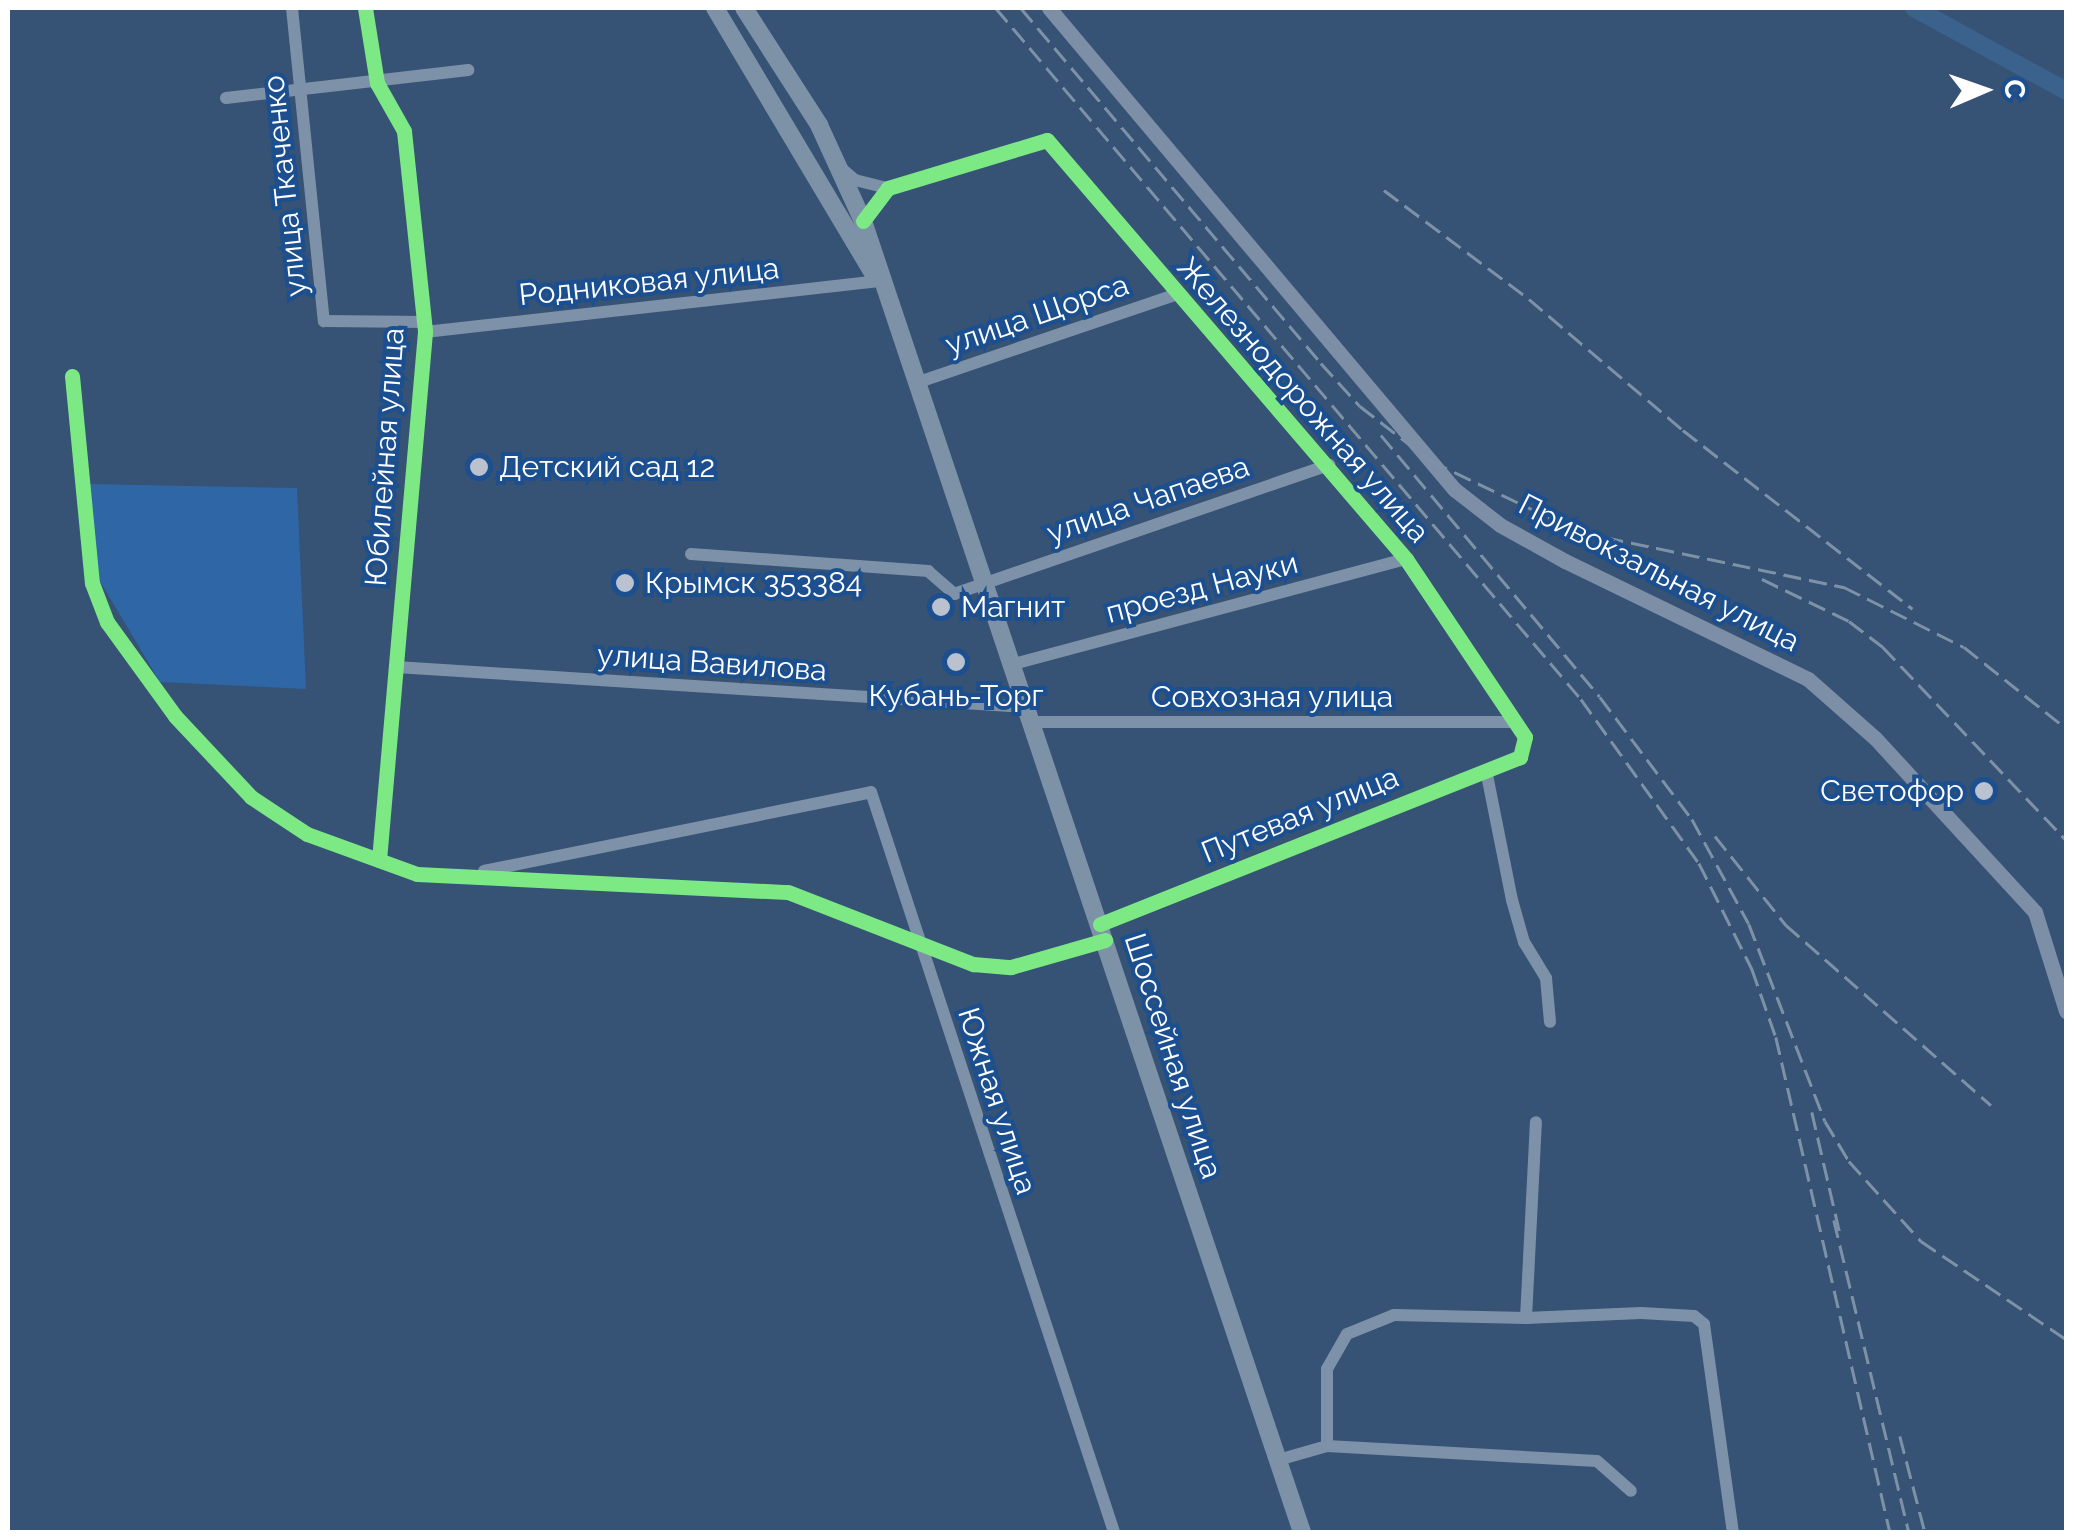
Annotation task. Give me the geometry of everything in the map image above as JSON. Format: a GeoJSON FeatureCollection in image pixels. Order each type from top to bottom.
{"type":"FeatureCollection","features":[{"type":"Feature","properties":{"kind":"highway"},"geometry":{"type":"LineString","coordinates":[[715,8],[879,282]]}},
{"type":"Feature","properties":{"kind":"highway"},"geometry":{"type":"LineString","coordinates":[[744,8],[792,76],[840,168],[862,221],[879,282]]}},
{"type":"Feature","properties":{"kind":"highway","name":"Шоссейная улица"},"geometry":{"type":"LineString","coordinates":[[879,282],[1103,932],[1302,1532]]}},
{"type":"Feature","properties":{"kind":"main road","name":"Привокзальная улица"},"geometry":{"type":"LineString","coordinates":[[1049,8],[1454,489],[1500,526],[1564,562],[1808,679],[1875,738],[2034,912],[2066,1011]]}},
{"type":"Feature","properties":{"kind":"street","name":"улица Ткаченко"},"geometry":{"type":"LineString","coordinates":[[292,8],[324,321],[424,327]]}},
{"type":"Feature","properties":{"kind":"street","name":"Юбилейная улица"},"geometry":{"type":"LineString","coordinates":[[365,8],[377,83],[404,131],[424,327],[378,860]]}},
{"type":"Feature","properties":{"kind":"street"},"geometry":{"type":"LineString","coordinates":[[226,98],[468,70]]}},
{"type":"Feature","properties":{"kind":"street","name":"Железнодорожная улица"},"geometry":{"type":"LineString","coordinates":[[888,188],[1047,140],[1406,559],[1525,737],[1520,757]]}},
{"type":"Feature","properties":{"kind":"street"},"geometry":{"type":"LineString","coordinates":[[840,168],[855,180],[888,188],[862,221]]}},
{"type":"Feature","properties":{"kind":"street","name":"Родниковая улица"},"geometry":{"type":"LineString","coordinates":[[424,327],[879,282]]}},
{"type":"Feature","properties":{"kind":"street","name":"улица Щорса"},"geometry":{"type":"LineString","coordinates":[[916,383],[1176,295]]}},
{"type":"Feature","properties":{"kind":"street"},"geometry":{"type":"LineString","coordinates":[[72,376],[92,583],[107,622],[175,716],[250,797],[307,834],[416,874],[466,874]]}},
{"type":"Feature","properties":{"kind":"street","name":"улица Чапаева"},"geometry":{"type":"LineString","coordinates":[[691,554],[928,571],[954,594],[1329,465]]}},
{"type":"Feature","properties":{"kind":"street","name":"проезд Науки"},"geometry":{"type":"LineString","coordinates":[[1010,664],[1406,559]]}},
{"type":"Feature","properties":{"kind":"street","name":"улица Вавилова"},"geometry":{"type":"LineString","coordinates":[[396,667],[1027,715]]}},
{"type":"Feature","properties":{"kind":"street","name":"Совхозная улица"},"geometry":{"type":"LineString","coordinates":[[1027,715],[1513,722]]}},
{"type":"Feature","properties":{"kind":"street","name":"Путевая улица"},"geometry":{"type":"LineString","coordinates":[[466,874],[788,892],[974,964],[1011,967],[1520,757]]}},
{"type":"Feature","properties":{"kind":"street"},"geometry":{"type":"LineString","coordinates":[[1486,770],[1524,942],[1546,978],[1550,1022]]}},
{"type":"Feature","properties":{"kind":"street","name":"Южная улица"},"geometry":{"type":"LineString","coordinates":[[466,874],[871,792],[1114,1532]]}},
{"type":"Feature","properties":{"kind":"street"},"geometry":{"type":"LineString","coordinates":[[1526,1318],[1536,1122]]}},
{"type":"Feature","properties":{"kind":"street"},"geometry":{"type":"LineString","coordinates":[[1328,1446],[1327,1369],[1346,1334],[1394,1315],[1694,1316],[1708,1339],[1733,1532]]}},
{"type":"Feature","properties":{"kind":"street"},"geometry":{"type":"LineString","coordinates":[[1278,1460],[1328,1446],[1596,1461],[1631,1491]]}},
{"type":"Feature","properties":{"kind":"shaded area"},"geometry":{"type":"Polygon","coordinates":[[[89,484],[297,488],[306,689],[160,682],[98,578],[89,484]]]}},
{"type":"Feature","properties":{"kind":"waterway"},"geometry":{"type":"LineString","coordinates":[[1914,8],[2066,91]]}},
{"type":"Feature","properties":{"kind":"railway"},"geometry":{"type":"LineString","coordinates":[[996,8],[1581,699],[1699,863],[1752,969],[1776,1037],[1890,1532]]}},
{"type":"Feature","properties":{"kind":"railway"},"geometry":{"type":"LineString","coordinates":[[1021,8],[1321,363],[1360,406],[1431,461],[1580,532],[1844,587],[1964,647],[2066,728]]}},
{"type":"Feature","properties":{"kind":"railway"},"geometry":{"type":"LineString","coordinates":[[1384,190],[1529,299],[1683,430],[1913,609]]}},
{"type":"Feature","properties":{"kind":"railway"},"geometry":{"type":"LineString","coordinates":[[1381,435],[1600,697],[1692,819],[1749,924],[1825,1121],[1849,1161],[1921,1241],[2066,1339]]}},
{"type":"Feature","properties":{"kind":"railway"},"geometry":{"type":"LineString","coordinates":[[1762,579],[1849,621],[1883,647],[2066,840]]}},
{"type":"Feature","properties":{"kind":"railway"},"geometry":{"type":"LineString","coordinates":[[1715,836],[1786,925],[1991,1105]]}},
{"type":"Feature","properties":{"kind":"railway"},"geometry":{"type":"LineString","coordinates":[[1812,1112],[1840,1233]]}},
{"type":"Feature","properties":{"kind":"railway"},"geometry":{"type":"LineString","coordinates":[[1834,1220],[1909,1532]]}},
{"type":"Feature","properties":{"kind":"railway"},"geometry":{"type":"LineString","coordinates":[[1900,1436],[1925,1532]]}},
{"type":"Feature","properties":{"kind":"cycle path"},"geometry":{"type":"LineString","coordinates":[[365,8],[377,83],[404,131],[425,332],[379,860]]}},
{"type":"Feature","properties":{"kind":"cycle path"},"geometry":{"type":"LineString","coordinates":[[863,221],[888,188],[1047,140],[1406,559],[1525,737],[1520,757],[1100,924]]}},
{"type":"Feature","properties":{"kind":"cycle path"},"geometry":{"type":"LineString","coordinates":[[72,376],[92,583],[107,622],[175,716],[251,797],[307,834],[417,874],[788,892],[973,964],[1011,967],[1105,940]]}},
{"type":"Feature","properties":{"kind":"place","name":"Детский сад 12"},"geometry":{"type":"Point","coordinates":[479,467]}},
{"type":"Feature","properties":{"kind":"place","name":"Крымск 353384"},"geometry":{"type":"Point","coordinates":[625,583]}},
{"type":"Feature","properties":{"kind":"place","name":"Магнит"},"geometry":{"type":"Point","coordinates":[941,607]}},
{"type":"Feature","properties":{"kind":"place","name":"Кубань-Торг"},"geometry":{"type":"Point","coordinates":[956,662]}},
{"type":"Feature","properties":{"kind":"place","name":"Светофор"},"geometry":{"type":"Point","coordinates":[1984,791]}}]}
